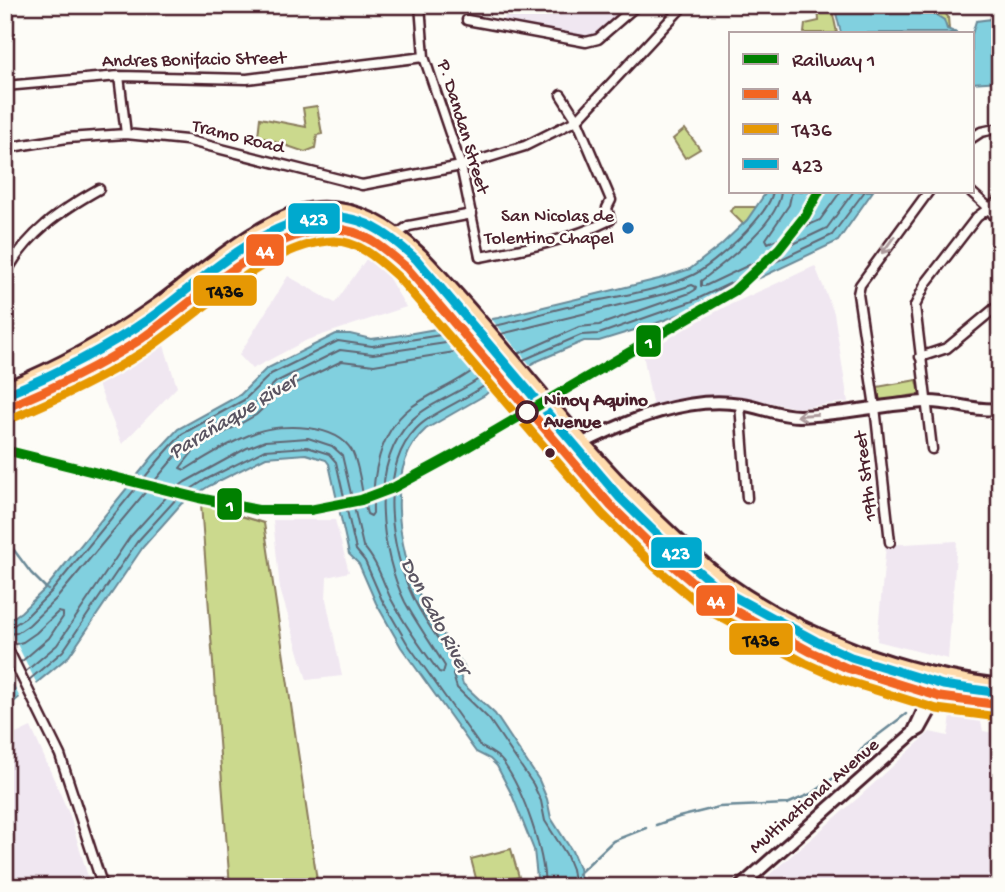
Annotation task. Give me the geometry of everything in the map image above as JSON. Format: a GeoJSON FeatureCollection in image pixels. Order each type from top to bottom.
{"type":"FeatureCollection","features":[{"type":"Feature","properties":{"kind":"main road"},"geometry":{"type":"LineString","coordinates":[[5,389],[71,359],[160,303],[242,243],[290,214],[315,209],[362,215],[397,234],[440,276],[627,492],[677,541],[724,581],[771,611],[849,647],[904,668],[1000,686]]}},
{"type":"Feature","properties":{"kind":"main road"},"geometry":{"type":"LineString","coordinates":[[5,408],[80,376],[120,352],[267,247],[297,234],[336,229],[354,233],[380,244],[407,268],[611,506],[663,557],[711,598],[811,652],[887,681],[935,695],[1000,705]]}},
{"type":"Feature","properties":{"kind":"main road"},"geometry":{"type":"LineString","coordinates":[[242,243],[253,258]]}},
{"type":"Feature","properties":{"kind":"main road"},"geometry":{"type":"LineString","coordinates":[[663,557],[677,541]]}},
{"type":"Feature","properties":{"kind":"street","name":"P. Dandan Street"},"geometry":{"type":"LineString","coordinates":[[419,5],[424,57],[461,166],[480,257],[530,247],[610,221],[607,208],[611,200],[577,120]]}},
{"type":"Feature","properties":{"kind":"street"},"geometry":{"type":"LineString","coordinates":[[467,20],[586,43],[598,39],[637,5]]}},
{"type":"Feature","properties":{"kind":"street","name":"Tramo Road"},"geometry":{"type":"LineString","coordinates":[[5,148],[67,138],[126,134],[186,140],[362,185],[461,166],[526,146],[577,120],[684,5]]}},
{"type":"Feature","properties":{"kind":"street","name":"Andres Bonifacio Street"},"geometry":{"type":"LineString","coordinates":[[5,86],[119,76],[247,79],[424,57]]}},
{"type":"Feature","properties":{"kind":"street"},"geometry":{"type":"LineString","coordinates":[[119,76],[126,134]]}},
{"type":"Feature","properties":{"kind":"street"},"geometry":{"type":"LineString","coordinates":[[561,95],[577,120]]}},
{"type":"Feature","properties":{"kind":"street"},"geometry":{"type":"LineString","coordinates":[[974,137],[981,132],[1000,128]]}},
{"type":"Feature","properties":{"kind":"street"},"geometry":{"type":"LineString","coordinates":[[5,275],[16,255],[32,236],[68,207],[99,189]]}},
{"type":"Feature","properties":{"kind":"street","name":"19th Street"},"geometry":{"type":"LineString","coordinates":[[890,542],[858,294],[860,285],[928,192]]}},
{"type":"Feature","properties":{"kind":"street"},"geometry":{"type":"LineString","coordinates":[[971,192],[988,207],[1000,224]]}},
{"type":"Feature","properties":{"kind":"street"},"geometry":{"type":"LineString","coordinates":[[932,449],[915,306],[926,283],[976,217],[1000,200]]}},
{"type":"Feature","properties":{"kind":"street"},"geometry":{"type":"LineString","coordinates":[[397,234],[409,226],[472,214]]}},
{"type":"Feature","properties":{"kind":"street"},"geometry":{"type":"LineString","coordinates":[[920,357],[947,348],[1000,304]]}},
{"type":"Feature","properties":{"kind":"street"},"geometry":{"type":"LineString","coordinates":[[583,443],[659,412],[686,406],[740,404],[799,416],[927,402],[955,403],[988,411],[1000,409]]}},
{"type":"Feature","properties":{"kind":"street"},"geometry":{"type":"LineString","coordinates":[[740,404],[747,498]]}},
{"type":"Feature","properties":{"kind":"street"},"geometry":{"type":"LineString","coordinates":[[5,643],[60,755],[81,812],[103,887]]}},
{"type":"Feature","properties":{"kind":"street","name":"Multinational Avenue"},"geometry":{"type":"LineString","coordinates":[[740,887],[913,733],[944,677]]}},
{"type":"Feature","properties":{"kind":"shaded area"},"geometry":{"type":"Polygon","coordinates":[[[513,5],[529,14],[535,5],[632,5],[597,38],[572,39],[501,23],[513,5]]]}},
{"type":"Feature","properties":{"kind":"shaded area"},"geometry":{"type":"Polygon","coordinates":[[[367,258],[387,275],[406,307],[307,340],[252,369],[239,355],[288,276],[335,303],[367,258]]]}},
{"type":"Feature","properties":{"kind":"shaded area"},"geometry":{"type":"Polygon","coordinates":[[[815,266],[834,313],[848,402],[797,408],[734,395],[685,398],[653,408],[641,343],[674,334],[725,307],[815,266]]]}},
{"type":"Feature","properties":{"kind":"shaded area"},"geometry":{"type":"Polygon","coordinates":[[[162,339],[177,387],[122,444],[96,380],[162,339]]]}},
{"type":"Feature","properties":{"kind":"shaded area"},"geometry":{"type":"Polygon","coordinates":[[[273,520],[335,520],[349,572],[327,577],[326,599],[342,676],[307,680],[280,589],[273,520]]]}},
{"type":"Feature","properties":{"kind":"shaded area"},"geometry":{"type":"Polygon","coordinates":[[[957,541],[948,659],[877,641],[886,545],[957,541]]]}},
{"type":"Feature","properties":{"kind":"shaded area"},"geometry":{"type":"Polygon","coordinates":[[[952,709],[979,713],[983,731],[1000,734],[1000,887],[755,887],[930,732],[948,736],[952,709]]]}},
{"type":"Feature","properties":{"kind":"shaded area"},"geometry":{"type":"Polygon","coordinates":[[[31,727],[70,816],[91,887],[5,887],[5,739],[31,727]]]}},
{"type":"Feature","properties":{"kind":"green space"},"geometry":{"type":"Polygon","coordinates":[[[808,5],[831,5],[837,32],[804,32],[805,24],[819,21],[818,6],[808,5]]]}},
{"type":"Feature","properties":{"kind":"green space"},"geometry":{"type":"Polygon","coordinates":[[[912,5],[941,8],[948,17],[949,29],[912,5]]]}},
{"type":"Feature","properties":{"kind":"green space"},"geometry":{"type":"Polygon","coordinates":[[[317,106],[322,134],[317,135],[315,148],[305,152],[258,136],[260,118],[306,127],[303,108],[317,106]]]}},
{"type":"Feature","properties":{"kind":"green space"},"geometry":{"type":"Polygon","coordinates":[[[685,129],[700,149],[685,158],[673,139],[685,129]]]}},
{"type":"Feature","properties":{"kind":"green space"},"geometry":{"type":"Polygon","coordinates":[[[735,207],[758,207],[746,227],[730,211],[735,207]]]}},
{"type":"Feature","properties":{"kind":"green space"},"geometry":{"type":"Polygon","coordinates":[[[917,380],[920,394],[880,401],[877,387],[917,380]]]}},
{"type":"Feature","properties":{"kind":"green space"},"geometry":{"type":"Polygon","coordinates":[[[201,504],[264,523],[318,887],[230,887],[201,504]]]}},
{"type":"Feature","properties":{"kind":"green space"},"geometry":{"type":"Polygon","coordinates":[[[511,849],[519,877],[478,886],[471,859],[511,849]]]}},
{"type":"Feature","properties":{"kind":"water"},"geometry":{"type":"Polygon","coordinates":[[[834,5],[920,5],[944,20],[947,29],[954,32],[841,32],[834,5]]]}},
{"type":"Feature","properties":{"kind":"water"},"geometry":{"type":"Polygon","coordinates":[[[1000,18],[1000,81],[974,83],[973,32],[976,21],[1000,18]]]}},
{"type":"Feature","properties":{"kind":"water","name":"Parañaque River"},"geometry":{"type":"Polygon","coordinates":[[[766,192],[872,192],[838,241],[696,308],[599,341],[584,341],[535,362],[426,429],[413,445],[404,464],[399,508],[401,532],[405,554],[419,594],[465,668],[460,675],[463,684],[495,714],[539,780],[551,818],[572,851],[579,868],[582,887],[538,887],[534,850],[497,766],[476,752],[401,647],[376,603],[359,564],[349,554],[326,460],[306,454],[266,457],[209,486],[181,504],[143,547],[69,656],[5,709],[5,619],[21,612],[46,588],[178,429],[240,395],[266,369],[336,334],[371,339],[396,336],[498,318],[659,279],[690,269],[747,220],[766,192]]]}},
{"type":"Feature","properties":{"kind":"pier"},"geometry":{"type":"Polygon","coordinates":[[[489,316],[532,367],[497,390],[443,324],[489,316]]]}},
{"type":"Feature","properties":{"kind":"pier"},"geometry":{"type":"Polygon","coordinates":[[[5,620],[38,686],[21,700],[5,668],[5,620]]]}},
{"type":"Feature","properties":{"kind":"waterway"},"geometry":{"type":"LineString","coordinates":[[5,538],[31,573],[48,590]]}},
{"type":"Feature","properties":{"kind":"waterway","name":"Don Galo River"},"geometry":{"type":"LineString","coordinates":[[656,825],[719,807],[787,804],[813,793],[847,768],[865,745],[906,714]]}},
{"type":"Feature","properties":{"kind":"waterway","name":"Don Galo River"},"geometry":{"type":"LineString","coordinates":[[578,874],[613,841],[646,828]]}},
{"type":"Feature","properties":{"kind":"rail line","name":"1"},"geometry":{"type":"LineString","coordinates":[[5,450],[258,510],[310,510],[361,500],[393,488],[454,455],[734,291],[779,249],[805,216],[818,192]]}},
{"type":"Feature","properties":{"kind":"transit line","name":"423"},"geometry":{"type":"LineString","coordinates":[[5,395],[61,370],[116,340],[150,318],[221,264],[274,230],[302,220],[330,216],[359,221],[382,232],[416,259],[620,498],[671,548],[718,588],[851,657],[943,685],[1000,693]]}},
{"type":"Feature","properties":{"kind":"transit line","name":"44"},"geometry":{"type":"LineString","coordinates":[[5,408],[73,378],[122,351],[255,255],[307,233],[345,230],[374,242],[407,268],[611,506],[663,557],[711,598],[811,652],[847,668],[940,697],[1000,705]]}},
{"type":"Feature","properties":{"kind":"transit line","name":"T436"},"geometry":{"type":"LineString","coordinates":[[10,419],[78,389],[127,362],[235,283],[285,253],[310,244],[334,241],[352,244],[369,253],[398,277],[602,514],[654,566],[704,608],[805,663],[843,680],[937,709],[998,717]]}},
{"type":"Feature","properties":{"kind":"place","name":"San Nicolas de Tolentino Chapel"},"geometry":{"type":"Point","coordinates":[628,228]}},
{"type":"Feature","properties":{"kind":"place","name":"Ninoy Aquino Avenue"},"geometry":{"type":"Point","coordinates":[527,412]}}]}
